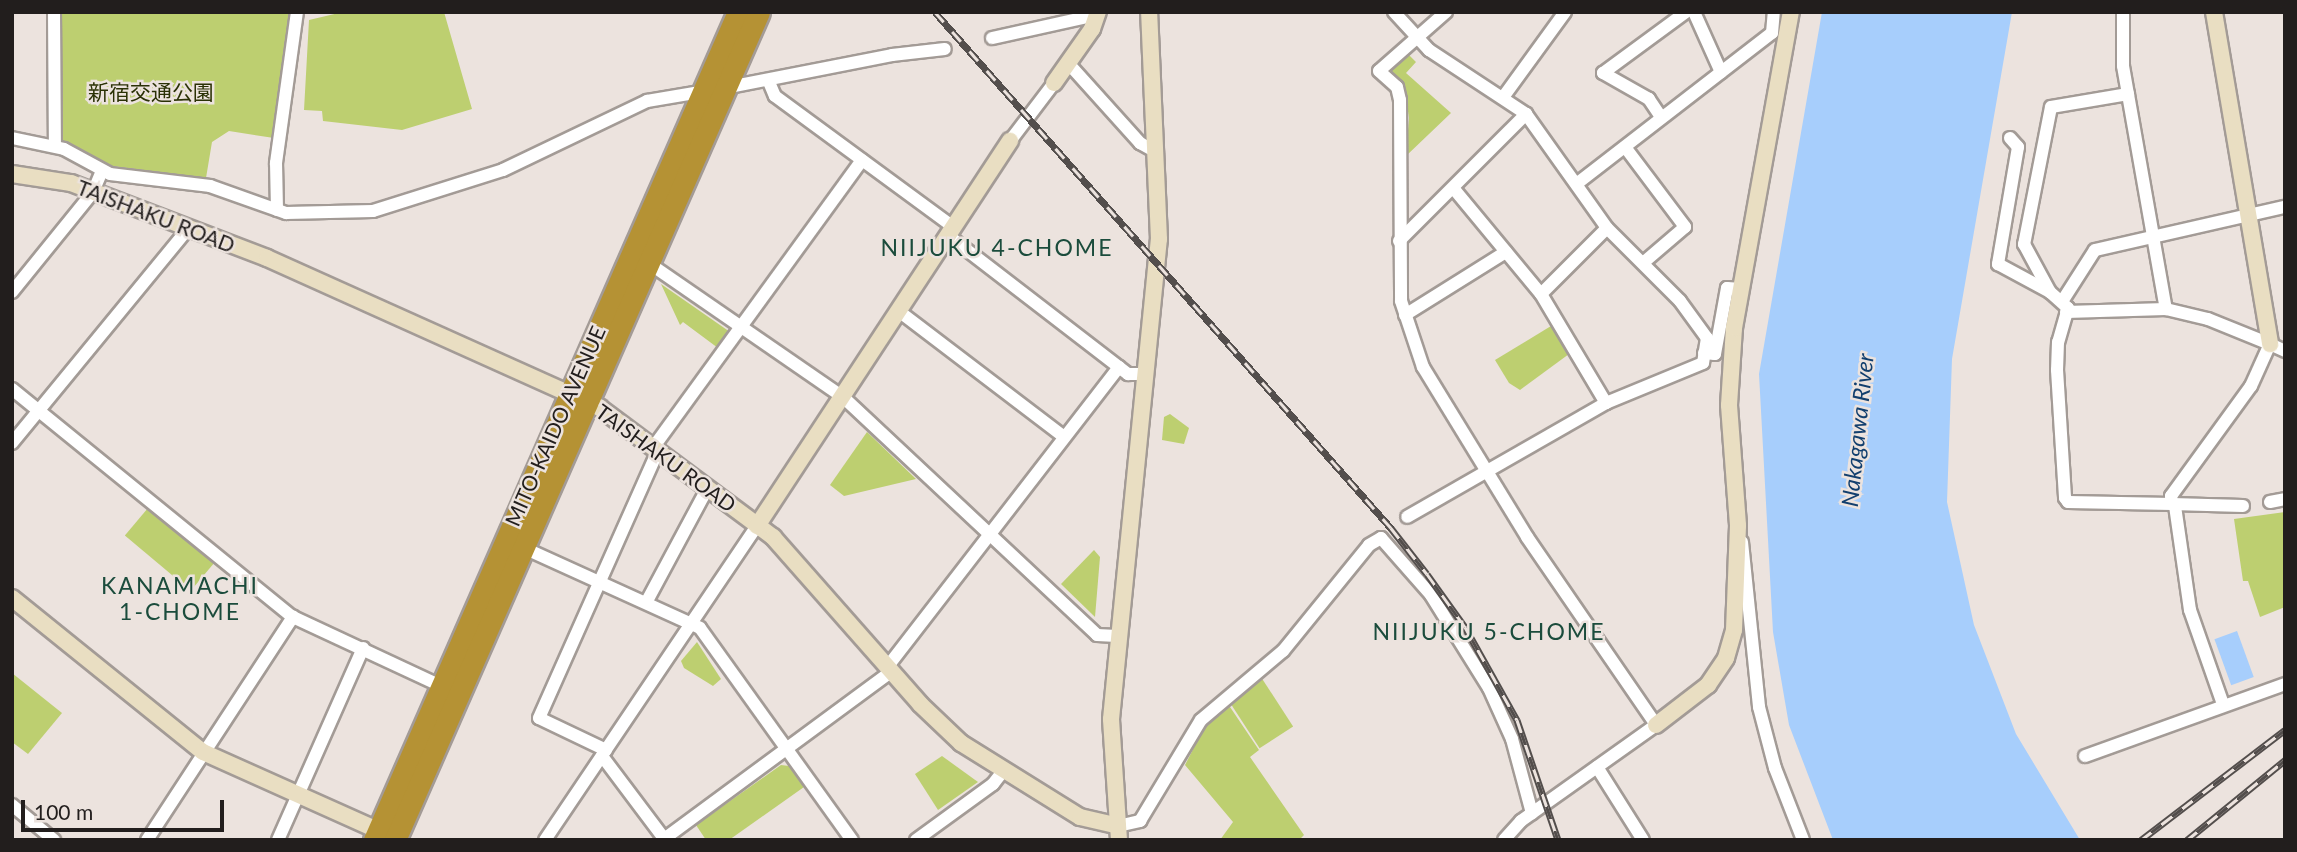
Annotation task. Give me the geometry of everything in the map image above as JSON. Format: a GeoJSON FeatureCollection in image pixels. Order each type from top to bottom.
{"type":"FeatureCollection","features":[{"type":"Feature","properties":{"kind":"highway","name":"MITO-KAIDO AVENUE"},"geometry":{"type":"LineString","coordinates":[[388,838],[524,548],[580,396],[738,12]]}},
{"type":"Feature","properties":{"kind":"highway","name":"MITO-KAIDO AVENUE"},"geometry":{"type":"LineString","coordinates":[[388,838],[441,686],[580,396],[650,264],[760,12]]}},
{"type":"Feature","properties":{"kind":"street"},"geometry":{"type":"LineString","coordinates":[[54,12],[55,146]]}},
{"type":"Feature","properties":{"kind":"street"},"geometry":{"type":"LineString","coordinates":[[277,210],[276,163],[297,12]]}},
{"type":"Feature","properties":{"kind":"street"},"geometry":{"type":"LineString","coordinates":[[1149,12],[1158,251],[1117,636],[1111,719],[1118,833],[1140,821],[1170,778],[1201,720],[1283,650],[1369,545],[1381,538],[1431,595],[1489,688],[1511,738],[1532,813]]}},
{"type":"Feature","properties":{"kind":"street"},"geometry":{"type":"LineString","coordinates":[[1394,12],[1415,37],[1447,65],[1504,96],[1526,114],[1579,182],[1608,228],[1697,321],[1707,338],[1703,363],[1606,403],[1485,469],[1406,517]]}},
{"type":"Feature","properties":{"kind":"street"},"geometry":{"type":"LineString","coordinates":[[1446,12],[1379,72],[1397,88],[1400,100],[1398,288],[1405,315],[1423,367],[1485,469],[1656,726]]}},
{"type":"Feature","properties":{"kind":"street"},"geometry":{"type":"LineString","coordinates":[[1504,96],[1565,12]]}},
{"type":"Feature","properties":{"kind":"street"},"geometry":{"type":"LineString","coordinates":[[1661,117],[1650,99],[1603,73],[1686,12]]}},
{"type":"Feature","properties":{"kind":"street"},"geometry":{"type":"LineString","coordinates":[[1694,12],[1721,72]]}},
{"type":"Feature","properties":{"kind":"street"},"geometry":{"type":"LineString","coordinates":[[1579,182],[1772,33],[1774,12]]}},
{"type":"Feature","properties":{"kind":"street"},"geometry":{"type":"LineString","coordinates":[[1504,840],[1532,813],[1699,694],[1726,657],[1735,618],[1738,525],[1729,405],[1741,289],[1791,12]]}},
{"type":"Feature","properties":{"kind":"street"},"geometry":{"type":"LineString","coordinates":[[2123,12],[2128,94],[2166,309]]}},
{"type":"Feature","properties":{"kind":"street"},"geometry":{"type":"LineString","coordinates":[[2214,12],[2247,214],[2277,347],[2171,496],[2190,610],[2222,704]]}},
{"type":"Feature","properties":{"kind":"street"},"geometry":{"type":"LineString","coordinates":[[992,38],[1098,14]]}},
{"type":"Feature","properties":{"kind":"street"},"geometry":{"type":"LineString","coordinates":[[545,840],[900,312],[1010,141],[1068,63],[1098,14]]}},
{"type":"Feature","properties":{"kind":"street","name":"TAISHAKU ROAD"},"geometry":{"type":"LineString","coordinates":[[12,138],[55,146],[102,172],[127,178],[210,186],[277,210],[310,216],[364,212],[412,201],[503,170],[646,101],[769,82],[892,55],[945,49]]}},
{"type":"Feature","properties":{"kind":"street"},"geometry":{"type":"LineString","coordinates":[[1068,63],[1140,143],[1156,152]]}},
{"type":"Feature","properties":{"kind":"street"},"geometry":{"type":"LineString","coordinates":[[769,82],[775,96],[862,160],[1128,374],[1146,374]]}},
{"type":"Feature","properties":{"kind":"street"},"geometry":{"type":"LineString","coordinates":[[2050,292],[2024,244],[2051,107],[2128,94]]}},
{"type":"Feature","properties":{"kind":"street"},"geometry":{"type":"LineString","coordinates":[[1399,241],[1454,189],[1526,114]]}},
{"type":"Feature","properties":{"kind":"street"},"geometry":{"type":"LineString","coordinates":[[2010,138],[2018,147],[1998,264],[2050,292],[2065,306],[2166,309],[2208,318],[2277,347]]}},
{"type":"Feature","properties":{"kind":"street"},"geometry":{"type":"LineString","coordinates":[[1625,147],[1685,227],[1643,263]]}},
{"type":"Feature","properties":{"kind":"street"},"geometry":{"type":"LineString","coordinates":[[862,160],[740,325],[657,447],[539,718],[604,753],[665,839],[890,669],[1119,367]]}},
{"type":"Feature","properties":{"kind":"street"},"geometry":{"type":"LineString","coordinates":[[12,292],[93,192],[102,172]]}},
{"type":"Feature","properties":{"kind":"street","name":"TAISHAKU ROAD"},"geometry":{"type":"LineString","coordinates":[[12,174],[71,183],[272,261],[580,396],[657,447],[757,526],[807,573],[944,729],[1003,771],[1080,817],[1118,833]]}},
{"type":"Feature","properties":{"kind":"street"},"geometry":{"type":"LineString","coordinates":[[1454,189],[1541,293],[1606,403]]}},
{"type":"Feature","properties":{"kind":"street"},"geometry":{"type":"LineString","coordinates":[[2243,506],[2068,502],[2065,498],[2057,370],[2065,306],[2095,250],[2285,207]]}},
{"type":"Feature","properties":{"kind":"street"},"geometry":{"type":"LineString","coordinates":[[1541,293],[1608,228]]}},
{"type":"Feature","properties":{"kind":"street"},"geometry":{"type":"LineString","coordinates":[[12,443],[188,229]]}},
{"type":"Feature","properties":{"kind":"street"},"geometry":{"type":"LineString","coordinates":[[1405,315],[1506,252]]}},
{"type":"Feature","properties":{"kind":"street"},"geometry":{"type":"LineString","coordinates":[[650,264],[843,397],[1097,635],[1117,636]]}},
{"type":"Feature","properties":{"kind":"street"},"geometry":{"type":"LineString","coordinates":[[1704,354],[1715,354],[1727,288],[1741,289]]}},
{"type":"Feature","properties":{"kind":"street"},"geometry":{"type":"LineString","coordinates":[[900,312],[1064,437]]}},
{"type":"Feature","properties":{"kind":"street"},"geometry":{"type":"LineString","coordinates":[[12,389],[293,617],[441,686]]}},
{"type":"Feature","properties":{"kind":"street"},"geometry":{"type":"LineString","coordinates":[[647,601],[708,487]]}},
{"type":"Feature","properties":{"kind":"street"},"geometry":{"type":"LineString","coordinates":[[2270,502],[2285,499]]}},
{"type":"Feature","properties":{"kind":"street"},"geometry":{"type":"LineString","coordinates":[[1738,525],[1744,548],[1759,707],[1775,768],[1803,840]]}},
{"type":"Feature","properties":{"kind":"street"},"geometry":{"type":"LineString","coordinates":[[524,548],[693,622],[852,840]]}},
{"type":"Feature","properties":{"kind":"street"},"geometry":{"type":"LineString","coordinates":[[12,598],[203,752],[388,838]]}},
{"type":"Feature","properties":{"kind":"street"},"geometry":{"type":"LineString","coordinates":[[147,840],[293,617]]}},
{"type":"Feature","properties":{"kind":"street"},"geometry":{"type":"LineString","coordinates":[[278,840],[363,648]]}},
{"type":"Feature","properties":{"kind":"street"},"geometry":{"type":"LineString","coordinates":[[2085,755],[2222,704],[2285,684]]}},
{"type":"Feature","properties":{"kind":"street"},"geometry":{"type":"LineString","coordinates":[[1597,766],[1643,840]]}},
{"type":"Feature","properties":{"kind":"street"},"geometry":{"type":"LineString","coordinates":[[916,840],[993,784],[1003,771]]}},
{"type":"Feature","properties":{"kind":"street"},"geometry":{"type":"LineString","coordinates":[[12,805],[54,840]]}},
{"type":"Feature","properties":{"kind":"green space","name":"新宿交通公園"},"geometry":{"type":"Polygon","coordinates":[[[61,12],[292,12],[274,138],[229,131],[212,142],[206,178],[112,166],[62,141],[61,12]]]}},
{"type":"Feature","properties":{"kind":"green space"},"geometry":{"type":"Polygon","coordinates":[[[343,12],[444,12],[472,109],[402,130],[323,121],[322,111],[304,110],[309,20],[343,12]]]}},
{"type":"Feature","properties":{"kind":"green space"},"geometry":{"type":"Polygon","coordinates":[[[1406,52],[1416,62],[1406,73],[1451,113],[1406,156],[1409,118],[1404,85],[1391,74],[1391,65],[1406,52]]]}},
{"type":"Feature","properties":{"kind":"green space"},"geometry":{"type":"Polygon","coordinates":[[[661,284],[730,332],[718,348],[683,322],[680,325],[661,284]]]}},
{"type":"Feature","properties":{"kind":"green space"},"geometry":{"type":"Polygon","coordinates":[[[1551,326],[1569,354],[1520,390],[1509,383],[1495,360],[1551,326]]]}},
{"type":"Feature","properties":{"kind":"green space"},"geometry":{"type":"Polygon","coordinates":[[[1170,414],[1189,428],[1184,444],[1162,440],[1164,417],[1170,414]]]}},
{"type":"Feature","properties":{"kind":"green space"},"geometry":{"type":"Polygon","coordinates":[[[867,432],[916,479],[844,496],[830,485],[867,432]]]}},
{"type":"Feature","properties":{"kind":"green space"},"geometry":{"type":"Polygon","coordinates":[[[148,508],[214,563],[191,591],[125,536],[148,508]]]}},
{"type":"Feature","properties":{"kind":"green space"},"geometry":{"type":"Polygon","coordinates":[[[2285,512],[2285,607],[2260,617],[2248,581],[2243,581],[2234,519],[2285,512]]]}},
{"type":"Feature","properties":{"kind":"green space"},"geometry":{"type":"Polygon","coordinates":[[[1094,550],[1100,557],[1095,617],[1061,584],[1094,550]]]}},
{"type":"Feature","properties":{"kind":"green space"},"geometry":{"type":"Polygon","coordinates":[[[697,642],[721,679],[713,686],[684,668],[681,661],[697,642]]]}},
{"type":"Feature","properties":{"kind":"green space"},"geometry":{"type":"Polygon","coordinates":[[[12,673],[62,713],[28,754],[12,742],[12,673]]]}},
{"type":"Feature","properties":{"kind":"green space"},"geometry":{"type":"Polygon","coordinates":[[[1261,677],[1293,726],[1260,748],[1227,699],[1261,677]]]}},
{"type":"Feature","properties":{"kind":"green space"},"geometry":{"type":"Polygon","coordinates":[[[1228,704],[1259,750],[1250,757],[1304,835],[1299,840],[1220,840],[1233,822],[1185,765],[1207,722],[1228,704]]]}},
{"type":"Feature","properties":{"kind":"green space"},"geometry":{"type":"Polygon","coordinates":[[[942,756],[978,782],[938,810],[915,774],[942,756]]]}},
{"type":"Feature","properties":{"kind":"green space"},"geometry":{"type":"Polygon","coordinates":[[[781,765],[789,766],[804,787],[729,840],[706,840],[696,825],[781,765]]]}},
{"type":"Feature","properties":{"kind":"water","name":"Nakagawa River"},"geometry":{"type":"Polygon","coordinates":[[[1822,12],[2012,12],[1952,359],[1947,502],[1974,625],[2016,734],[2080,840],[1833,840],[1789,725],[1773,632],[1759,374],[1822,12]]]}},
{"type":"Feature","properties":{"kind":"water"},"geometry":{"type":"Polygon","coordinates":[[[2237,631],[2254,677],[2231,685],[2214,639],[2237,631]]]}},
{"type":"Feature","properties":{"kind":"railway"},"geometry":{"type":"LineString","coordinates":[[935,12],[1391,528],[1427,574],[1465,627],[1517,720],[1558,840]]}},
{"type":"Feature","properties":{"kind":"railway"},"geometry":{"type":"LineString","coordinates":[[2141,840],[2285,730]]}},
{"type":"Feature","properties":{"kind":"railway"},"geometry":{"type":"LineString","coordinates":[[2187,840],[2285,760]]}},
{"type":"Feature","properties":{"kind":"district","name":"NIIJUKU 4-CHOME"},"geometry":{"type":"Point","coordinates":[997,247]}},
{"type":"Feature","properties":{"kind":"district","name":"KANAMACHI 1-CHOME"},"geometry":{"type":"Point","coordinates":[180,598]}},
{"type":"Feature","properties":{"kind":"district","name":"NIIJUKU 5-CHOME"},"geometry":{"type":"Point","coordinates":[1489,631]}}]}
